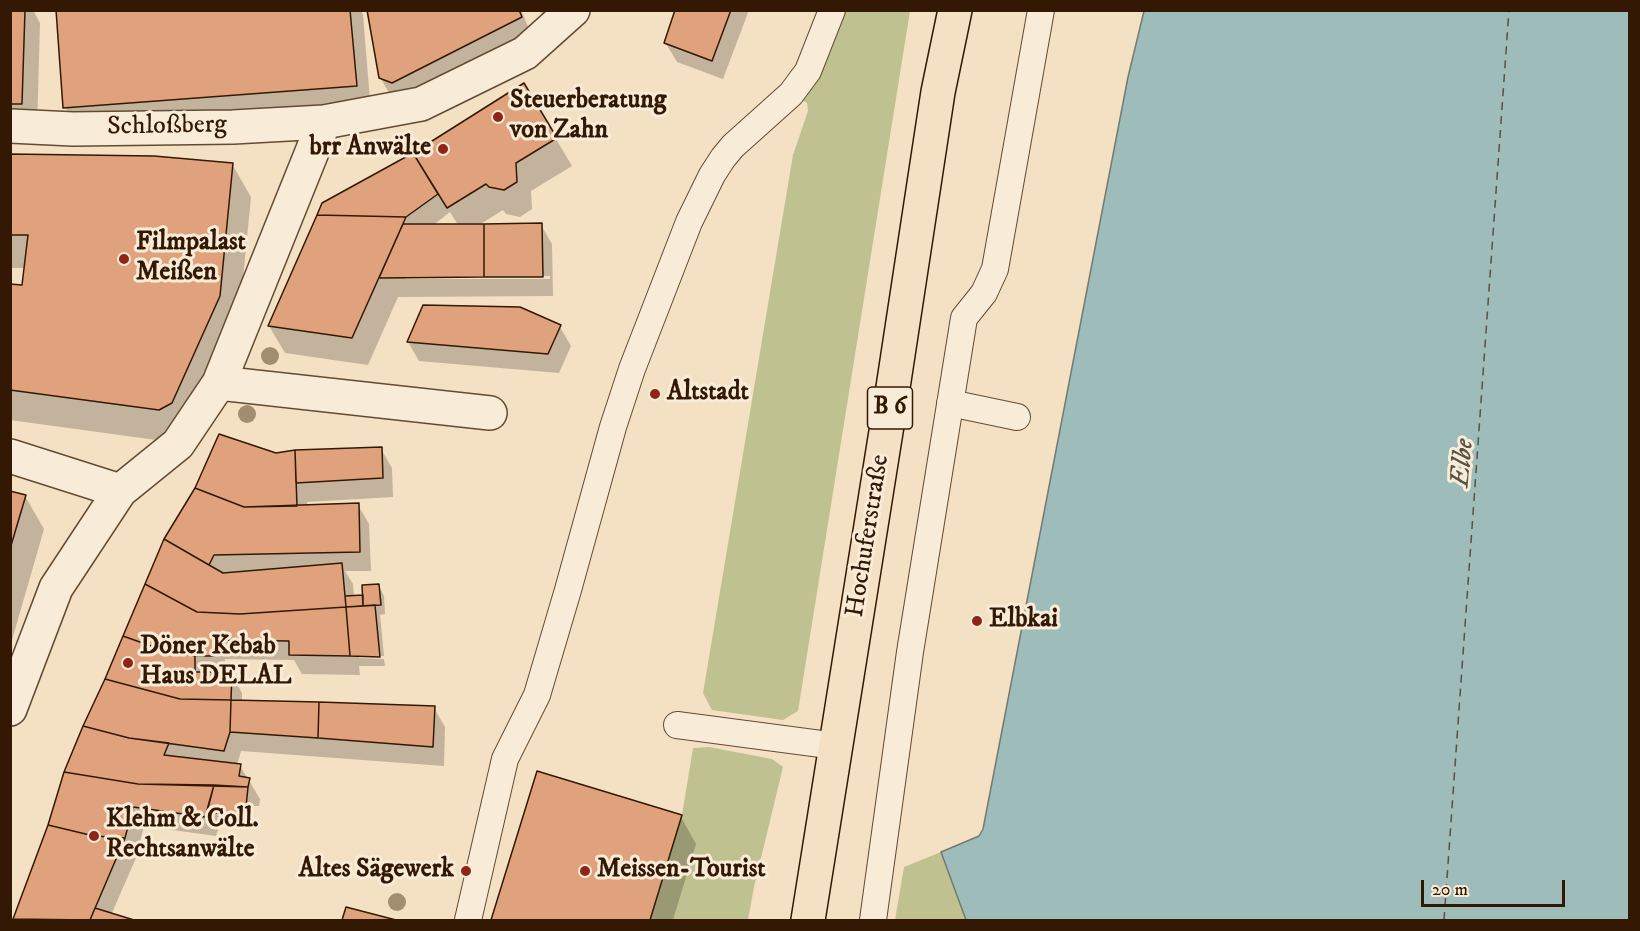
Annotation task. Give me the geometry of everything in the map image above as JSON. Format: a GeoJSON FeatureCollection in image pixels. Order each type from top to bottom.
{"type":"FeatureCollection","features":[{"type":"Feature","properties":{"kind":"main road","name":"Hochuferstraße"},"geometry":{"type":"LineString","coordinates":[[808,921],[938,93],[955,10]]}},
{"type":"Feature","properties":{"kind":"street","name":"Schloßberg"},"geometry":{"type":"LineString","coordinates":[[10,126],[74,129],[233,127],[324,122],[421,104],[525,53],[573,10]]}},
{"type":"Feature","properties":{"kind":"street"},"geometry":{"type":"LineString","coordinates":[[10,710],[56,588],[120,491],[178,444],[219,383],[324,122]]}},
{"type":"Feature","properties":{"kind":"street"},"geometry":{"type":"LineString","coordinates":[[219,383],[490,413]]}},
{"type":"Feature","properties":{"kind":"street"},"geometry":{"type":"LineString","coordinates":[[10,456],[120,491]]}},
{"type":"Feature","properties":{"kind":"lane"},"geometry":{"type":"LineString","coordinates":[[468,921],[506,759],[537,695],[612,427],[689,222],[723,158],[733,146],[791,94],[808,71],[832,10]]}},
{"type":"Feature","properties":{"kind":"lane"},"geometry":{"type":"LineString","coordinates":[[873,921],[910,652],[964,318],[984,293],[995,269],[1041,10]]}},
{"type":"Feature","properties":{"kind":"lane"},"geometry":{"type":"LineString","coordinates":[[950,403],[1017,417]]}},
{"type":"Feature","properties":{"kind":"lane"},"geometry":{"type":"LineString","coordinates":[[677,725],[836,746]]}},
{"type":"Feature","properties":{"kind":"green space"},"geometry":{"type":"Polygon","coordinates":[[[832,11],[910,11],[798,711],[783,720],[712,710],[703,693],[793,155],[808,111],[807,103],[791,94],[832,11]]]}},
{"type":"Feature","properties":{"kind":"green space"},"geometry":{"type":"Polygon","coordinates":[[[709,747],[772,759],[783,767],[748,920],[650,920],[682,815],[693,748],[709,747]]]}},
{"type":"Feature","properties":{"kind":"green space"},"geometry":{"type":"Polygon","coordinates":[[[941,852],[966,920],[895,920],[904,867],[941,852]]]}},
{"type":"Feature","properties":{"kind":"water","name":"Elbe"},"geometry":{"type":"Polygon","coordinates":[[[1144,11],[1629,11],[1629,920],[966,920],[941,852],[979,836],[983,829],[1128,77],[1144,11]]]}},
{"type":"Feature","properties":{"kind":"building"},"geometry":{"type":"Polygon","coordinates":[[[10,10],[25,10],[22,104],[10,104],[10,10]]]}},
{"type":"Feature","properties":{"kind":"building"},"geometry":{"type":"Polygon","coordinates":[[[56,10],[350,10],[357,86],[63,108],[56,10]]]}},
{"type":"Feature","properties":{"kind":"building"},"geometry":{"type":"Polygon","coordinates":[[[367,10],[519,10],[522,17],[392,83],[379,78],[367,10]]]}},
{"type":"Feature","properties":{"kind":"building"},"geometry":{"type":"Polygon","coordinates":[[[675,10],[731,10],[712,61],[664,43],[675,10]]]}},
{"type":"Feature","properties":{"kind":"building"},"geometry":{"type":"Polygon","coordinates":[[[524,83],[557,138],[516,163],[517,182],[504,190],[489,187],[486,184],[447,208],[413,153],[524,83]]]}},
{"type":"Feature","properties":{"kind":"building"},"geometry":{"type":"Polygon","coordinates":[[[413,153],[438,194],[406,217],[317,215],[322,203],[413,153]]]}},
{"type":"Feature","properties":{"kind":"building","name":"Filmpalast Meißen"},"geometry":{"type":"Polygon","coordinates":[[[10,154],[154,156],[233,163],[220,296],[172,403],[159,410],[10,390],[10,284],[22,285],[28,235],[10,235],[10,154]]]}},
{"type":"Feature","properties":{"kind":"building"},"geometry":{"type":"Polygon","coordinates":[[[317,215],[406,217],[352,338],[268,326],[317,215]]]}},
{"type":"Feature","properties":{"kind":"building"},"geometry":{"type":"Polygon","coordinates":[[[542,223],[543,277],[484,277],[484,224],[542,223]]]}},
{"type":"Feature","properties":{"kind":"building"},"geometry":{"type":"Polygon","coordinates":[[[403,224],[484,224],[484,277],[379,278],[403,224]]]}},
{"type":"Feature","properties":{"kind":"building"},"geometry":{"type":"Polygon","coordinates":[[[423,305],[520,307],[561,325],[548,354],[407,342],[423,305]]]}},
{"type":"Feature","properties":{"kind":"building"},"geometry":{"type":"Polygon","coordinates":[[[219,434],[276,453],[295,450],[297,506],[244,507],[195,488],[219,434]]]}},
{"type":"Feature","properties":{"kind":"building"},"geometry":{"type":"Polygon","coordinates":[[[382,447],[383,478],[296,483],[295,450],[382,447]]]}},
{"type":"Feature","properties":{"kind":"building"},"geometry":{"type":"Polygon","coordinates":[[[195,488],[244,507],[359,503],[360,552],[214,555],[209,565],[164,539],[195,488]]]}},
{"type":"Feature","properties":{"kind":"building"},"geometry":{"type":"Polygon","coordinates":[[[10,491],[26,495],[10,549],[10,491]]]}},
{"type":"Feature","properties":{"kind":"building"},"geometry":{"type":"Polygon","coordinates":[[[164,539],[223,573],[342,563],[346,607],[240,614],[197,612],[145,584],[164,539]]]}},
{"type":"Feature","properties":{"kind":"building"},"geometry":{"type":"Polygon","coordinates":[[[145,584],[197,612],[240,614],[346,607],[350,656],[289,655],[289,641],[214,640],[214,656],[195,656],[165,651],[123,636],[145,584]]]}},
{"type":"Feature","properties":{"kind":"building"},"geometry":{"type":"Polygon","coordinates":[[[379,584],[381,605],[363,606],[362,585],[379,584]]]}},
{"type":"Feature","properties":{"kind":"building"},"geometry":{"type":"Polygon","coordinates":[[[363,595],[363,606],[346,607],[345,596],[363,595]]]}},
{"type":"Feature","properties":{"kind":"building"},"geometry":{"type":"Polygon","coordinates":[[[375,605],[380,657],[350,656],[346,607],[375,605]]]}},
{"type":"Feature","properties":{"kind":"building"},"geometry":{"type":"Polygon","coordinates":[[[123,636],[165,651],[195,656],[195,672],[232,672],[231,700],[180,699],[105,679],[123,636]]]}},
{"type":"Feature","properties":{"kind":"building"},"geometry":{"type":"Polygon","coordinates":[[[105,679],[180,699],[231,700],[230,732],[224,751],[129,738],[83,726],[105,679]]]}},
{"type":"Feature","properties":{"kind":"building"},"geometry":{"type":"Polygon","coordinates":[[[231,700],[319,702],[318,738],[230,732],[231,700]]]}},
{"type":"Feature","properties":{"kind":"building"},"geometry":{"type":"Polygon","coordinates":[[[319,702],[435,706],[433,747],[318,738],[319,702]]]}},
{"type":"Feature","properties":{"kind":"building"},"geometry":{"type":"Polygon","coordinates":[[[83,726],[129,738],[169,743],[164,755],[241,764],[239,776],[250,778],[248,787],[138,784],[64,772],[83,726]]]}},
{"type":"Feature","properties":{"kind":"building","name":"Meissen-Tourist"},"geometry":{"type":"Polygon","coordinates":[[[537,771],[682,815],[650,920],[491,920],[537,771]]]}},
{"type":"Feature","properties":{"kind":"building"},"geometry":{"type":"Polygon","coordinates":[[[64,772],[138,784],[214,785],[205,817],[133,807],[125,838],[94,836],[48,825],[64,772]]]}},
{"type":"Feature","properties":{"kind":"building"},"geometry":{"type":"Polygon","coordinates":[[[214,785],[248,787],[245,817],[207,812],[214,785]]]}},
{"type":"Feature","properties":{"kind":"building"},"geometry":{"type":"Polygon","coordinates":[[[48,825],[94,836],[125,838],[90,920],[13,919],[48,825]]]}},
{"type":"Feature","properties":{"kind":"building"},"geometry":{"type":"Polygon","coordinates":[[[346,907],[396,920],[342,920],[346,907]]]}},
{"type":"Feature","properties":{"kind":"building"},"geometry":{"type":"Polygon","coordinates":[[[95,908],[134,920],[90,920],[95,908]]]}},
{"type":"Feature","properties":{"kind":"ferry route"},"geometry":{"type":"LineString","coordinates":[[1444,920],[1509,10]]}},
{"type":"Feature","properties":{"kind":"place","name":"Steuerberatung von Zahn"},"geometry":{"type":"Point","coordinates":[498,117]}},
{"type":"Feature","properties":{"kind":"place","name":"brr Anwälte"},"geometry":{"type":"Point","coordinates":[443,149]}},
{"type":"Feature","properties":{"kind":"place","name":"Filmpalast Meißen"},"geometry":{"type":"Point","coordinates":[124,259]}},
{"type":"Feature","properties":{"kind":"place","name":"Altstadt"},"geometry":{"type":"Point","coordinates":[655,394]}},
{"type":"Feature","properties":{"kind":"place","name":"Elbkai"},"geometry":{"type":"Point","coordinates":[977,621]}},
{"type":"Feature","properties":{"kind":"place","name":"Döner Kebab Haus DELAL"},"geometry":{"type":"Point","coordinates":[128,663]}},
{"type":"Feature","properties":{"kind":"place","name":"Klehm & Coll. Rechtsanwälte"},"geometry":{"type":"Point","coordinates":[94,836]}},
{"type":"Feature","properties":{"kind":"place","name":"Altes Sägewerk"},"geometry":{"type":"Point","coordinates":[466,871]}},
{"type":"Feature","properties":{"kind":"place","name":"Meissen-Tourist"},"geometry":{"type":"Point","coordinates":[585,871]}}]}
